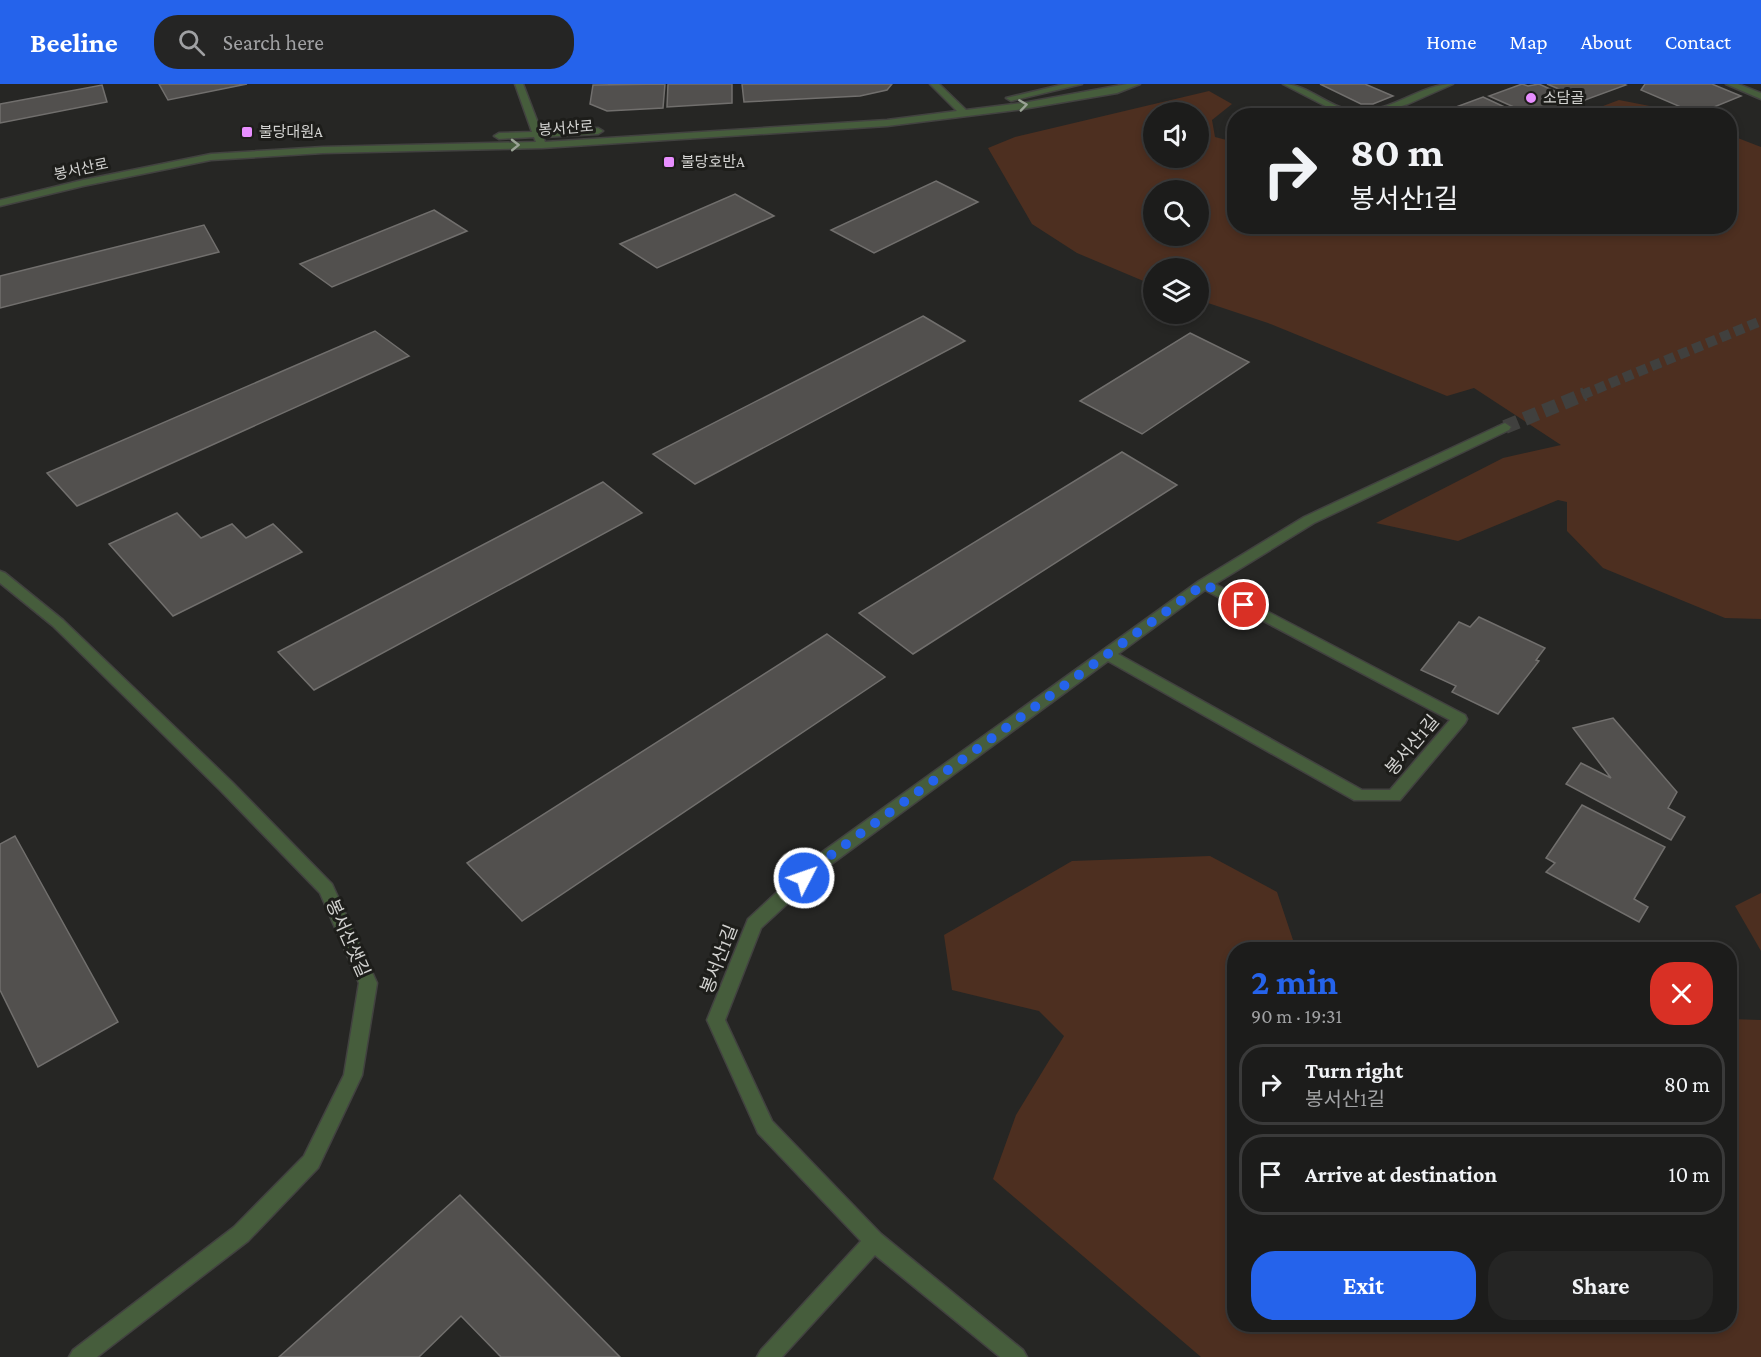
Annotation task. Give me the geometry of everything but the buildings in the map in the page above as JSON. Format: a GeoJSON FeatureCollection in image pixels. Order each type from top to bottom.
{"type":"FeatureCollection","features":[{"type":"Feature","properties":{"kind":"street"},"geometry":{"type":"LineString","coordinates":[[519,84],[542,145]]}},
{"type":"Feature","properties":{"kind":"street"},"geometry":{"type":"LineString","coordinates":[[934,84],[960,110]]}},
{"type":"Feature","properties":{"kind":"street","name":"봉서산로"},"geometry":{"type":"LineString","coordinates":[[0,196],[77,177],[214,150],[326,141],[456,139],[960,110],[1078,84]]}},
{"type":"Feature","properties":{"kind":"street","name":"봉서산로"},"geometry":{"type":"LineString","coordinates":[[0,203],[83,183],[211,157],[322,150],[542,145],[886,123],[960,110],[1117,90],[1136,84]]}},
{"type":"Feature","properties":{"kind":"street"},"geometry":{"type":"LineString","coordinates":[[1287,84],[1339,108]]}},
{"type":"Feature","properties":{"kind":"street"},"geometry":{"type":"LineString","coordinates":[[1383,108],[1449,84]]}},
{"type":"Feature","properties":{"kind":"street"},"geometry":{"type":"LineString","coordinates":[[1730,84],[1761,96]]}},
{"type":"Feature","properties":{"kind":"street","name":"봉서산1길"},"geometry":{"type":"LineString","coordinates":[[1016,1357],[874,1240],[765,1127],[717,1020],[754,924],[820,863],[1204,584],[1309,520],[1505,427]]}},
{"type":"Feature","properties":{"kind":"street","name":"봉서산샛길"},"geometry":{"type":"LineString","coordinates":[[0,576],[58,623],[226,786],[326,889],[368,983],[353,1075],[311,1162],[241,1234],[80,1357]]}},
{"type":"Feature","properties":{"kind":"street","name":"봉서산1길"},"geometry":{"type":"LineString","coordinates":[[1107,654],[1360,796],[1394,796],[1460,719],[1204,584]]}},
{"type":"Feature","properties":{"kind":"street"},"geometry":{"type":"LineString","coordinates":[[768,1357],[874,1240]]}},
{"type":"Feature","properties":{"kind":"shaded area"},"geometry":{"type":"Polygon","coordinates":[[[1209,91],[1232,104],[1212,120],[1215,137],[1227,140],[1227,234],[1737,234],[1737,138],[1761,147],[1761,619],[1725,618],[1603,568],[1567,531],[1567,502],[1558,500],[1458,541],[1376,523],[1503,458],[1561,445],[1474,388],[1447,396],[1268,323],[1209,303],[1209,258],[1143,258],[1143,281],[1077,253],[1032,224],[988,148],[1015,137],[1143,107],[1143,168],[1209,168],[1209,102],[1163,102],[1209,91]]]}},
{"type":"Feature","properties":{"kind":"shaded area"},"geometry":{"type":"Polygon","coordinates":[[[1619,100],[1660,108],[1598,108],[1619,100]]]}},
{"type":"Feature","properties":{"kind":"shaded area"},"geometry":{"type":"Polygon","coordinates":[[[1210,856],[1277,892],[1293,940],[1298,942],[1227,942],[1227,1332],[1737,1332],[1737,1019],[1761,1020],[1761,1357],[1201,1357],[993,1179],[1016,1115],[1064,1036],[1039,1011],[952,990],[944,935],[1072,861],[1210,856]]]}},
{"type":"Feature","properties":{"kind":"shaded area"},"geometry":{"type":"Polygon","coordinates":[[[1761,893],[1761,951],[1735,906],[1761,893]]]}},
{"type":"Feature","properties":{"kind":"tunnel"},"geometry":{"type":"LineString","coordinates":[[1582,395],[1761,321]]}},
{"type":"Feature","properties":{"kind":"tunnel"},"geometry":{"type":"LineString","coordinates":[[1505,427],[1585,394]]}},
{"type":"Feature","properties":{"kind":"place","name":"소담골"},"geometry":{"type":"Point","coordinates":[1531,98]}},
{"type":"Feature","properties":{"kind":"place","name":"불당대원A"},"geometry":{"type":"Point","coordinates":[247,132]}},
{"type":"Feature","properties":{"kind":"place","name":"불당호반A"},"geometry":{"type":"Point","coordinates":[669,162]}},
{"type":"Feature","properties":{"kind":"route"},"geometry":{"type":"LineString","coordinates":[[804,878],[820,863],[1204,584],[1244,605]]}}]}
